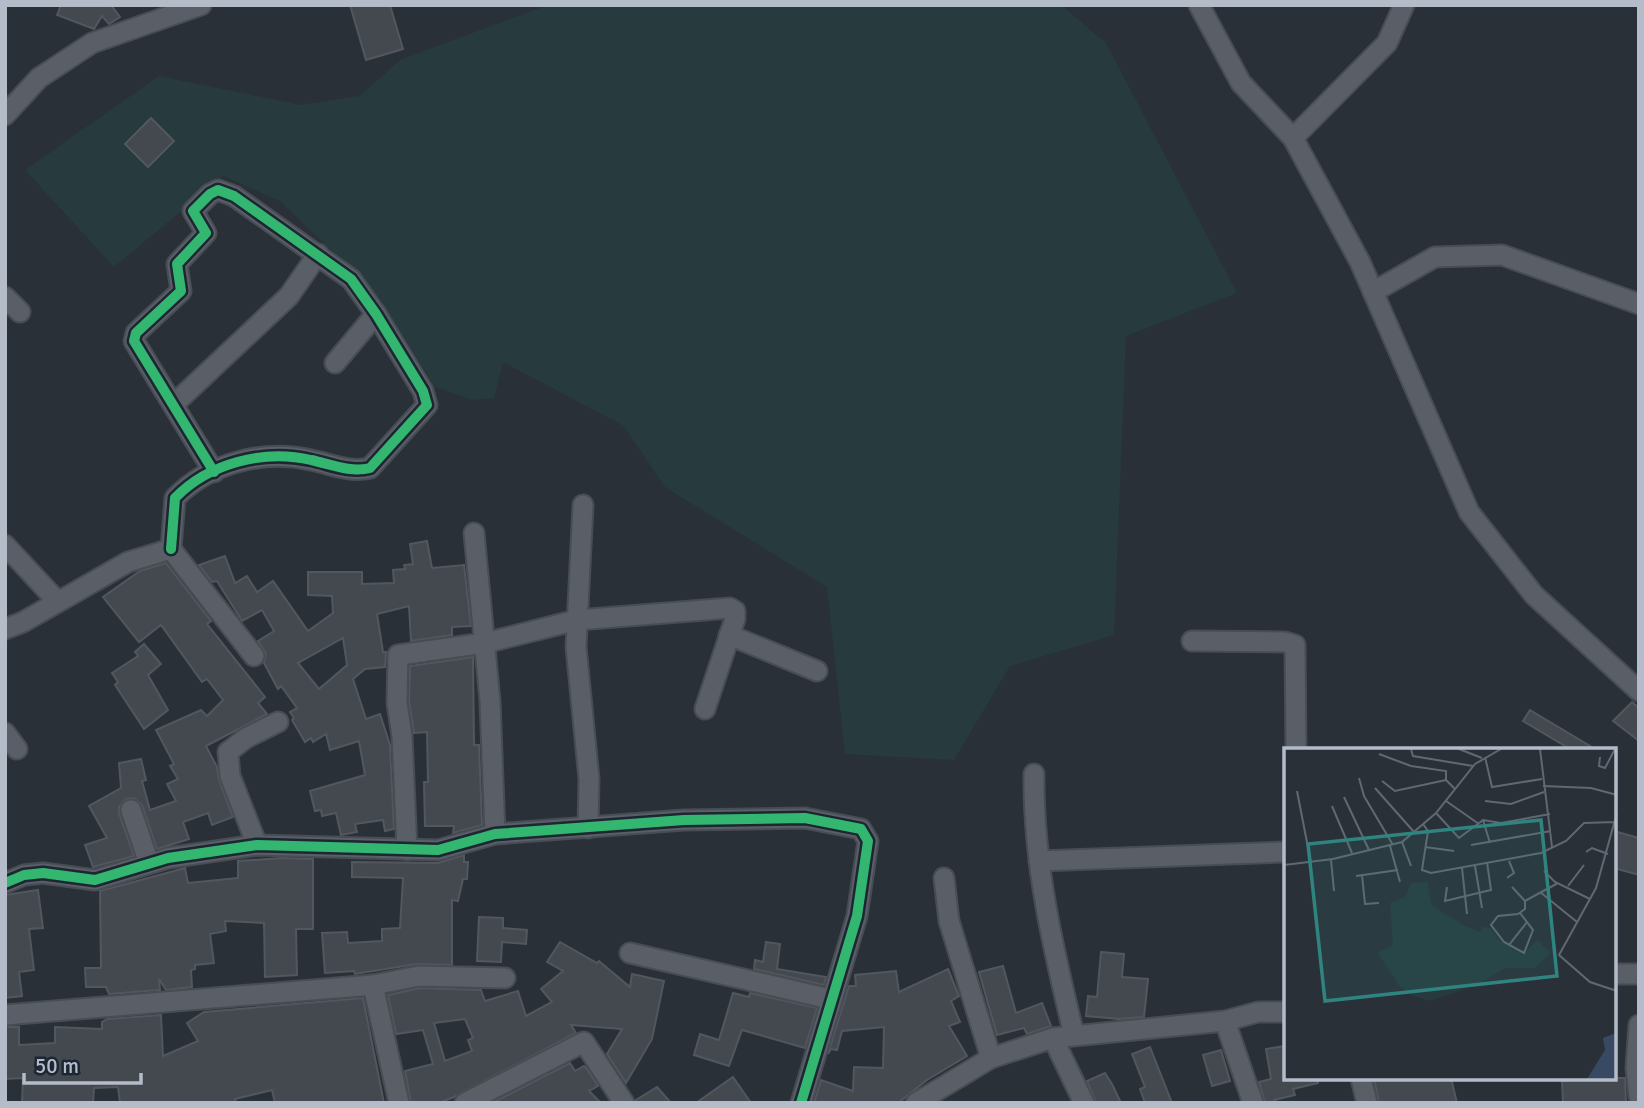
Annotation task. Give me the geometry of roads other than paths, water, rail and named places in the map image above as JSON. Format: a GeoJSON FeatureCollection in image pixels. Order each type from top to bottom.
{"type":"FeatureCollection","features":[{"type":"Feature","properties":{"kind":"street"},"geometry":{"type":"LineString","coordinates":[[5,115],[39,78],[92,43],[201,5]]}},
{"type":"Feature","properties":{"kind":"street"},"geometry":{"type":"LineString","coordinates":[[1199,5],[1241,83],[1293,138],[1373,292],[1469,512],[1534,595],[1639,691]]}},
{"type":"Feature","properties":{"kind":"street"},"geometry":{"type":"LineString","coordinates":[[1293,138],[1387,43],[1404,5]]}},
{"type":"Feature","properties":{"kind":"street"},"geometry":{"type":"LineString","coordinates":[[214,472],[137,348],[136,333],[181,291],[177,264],[204,237],[205,228],[193,211],[218,190],[234,196],[351,279],[376,314],[423,391],[427,405],[425,411],[370,468],[352,470],[308,459],[262,455],[229,464],[175,498],[171,549],[254,656]]}},
{"type":"Feature","properties":{"kind":"street"},"geometry":{"type":"LineString","coordinates":[[173,405],[289,296],[318,254]]}},
{"type":"Feature","properties":{"kind":"street"},"geometry":{"type":"LineString","coordinates":[[1373,292],[1436,257],[1502,256],[1639,304]]}},
{"type":"Feature","properties":{"kind":"street"},"geometry":{"type":"LineString","coordinates":[[5,297],[20,312]]}},
{"type":"Feature","properties":{"kind":"street"},"geometry":{"type":"LineString","coordinates":[[335,363],[376,314]]}},
{"type":"Feature","properties":{"kind":"street"},"geometry":{"type":"LineString","coordinates":[[583,505],[576,647],[589,779],[588,828]]}},
{"type":"Feature","properties":{"kind":"street"},"geometry":{"type":"LineString","coordinates":[[474,533],[485,643],[495,834]]}},
{"type":"Feature","properties":{"kind":"street"},"geometry":{"type":"LineString","coordinates":[[5,545],[58,602]]}},
{"type":"Feature","properties":{"kind":"street"},"geometry":{"type":"LineString","coordinates":[[5,629],[128,562],[171,549]]}},
{"type":"Feature","properties":{"kind":"street"},"geometry":{"type":"LineString","coordinates":[[407,850],[402,736],[397,703],[398,655],[485,643],[577,620],[730,608],[735,612],[705,709]]}},
{"type":"Feature","properties":{"kind":"street"},"geometry":{"type":"LineString","coordinates":[[729,635],[817,670]]}},
{"type":"Feature","properties":{"kind":"street"},"geometry":{"type":"LineString","coordinates":[[1192,641],[1286,642],[1295,645],[1296,748]]}},
{"type":"Feature","properties":{"kind":"street"},"geometry":{"type":"LineString","coordinates":[[257,845],[230,776],[228,752],[246,738],[278,722]]}},
{"type":"Feature","properties":{"kind":"street"},"geometry":{"type":"LineString","coordinates":[[1034,774],[1033,814],[1047,923],[1074,1035]]}},
{"type":"Feature","properties":{"kind":"street"},"geometry":{"type":"LineString","coordinates":[[131,810],[149,863]]}},
{"type":"Feature","properties":{"kind":"street"},"geometry":{"type":"LineString","coordinates":[[5,883],[24,875],[43,873],[95,880],[149,863],[257,845],[438,850],[495,834],[684,820],[806,818],[861,829],[868,841],[857,916],[801,1103]]}},
{"type":"Feature","properties":{"kind":"street"},"geometry":{"type":"LineString","coordinates":[[1039,861],[1284,852]]}},
{"type":"Feature","properties":{"kind":"street"},"geometry":{"type":"LineString","coordinates":[[944,878],[949,921],[991,1058]]}},
{"type":"Feature","properties":{"kind":"street"},"geometry":{"type":"LineString","coordinates":[[630,953],[830,999]]}},
{"type":"Feature","properties":{"kind":"street"},"geometry":{"type":"LineString","coordinates":[[1616,974],[1639,974]]}},
{"type":"Feature","properties":{"kind":"street"},"geometry":{"type":"LineString","coordinates":[[5,1015],[373,985],[419,976],[505,978]]}},
{"type":"Feature","properties":{"kind":"street"},"geometry":{"type":"LineString","coordinates":[[373,985],[398,1103]]}},
{"type":"Feature","properties":{"kind":"street"},"geometry":{"type":"LineString","coordinates":[[916,1103],[991,1058],[1054,1038],[1225,1021],[1258,1012],[1284,1012]]}},
{"type":"Feature","properties":{"kind":"street"},"geometry":{"type":"LineString","coordinates":[[1225,1021],[1254,1103]]}},
{"type":"Feature","properties":{"kind":"street"},"geometry":{"type":"LineString","coordinates":[[1639,1025],[1636,1068],[1639,1096]]}},
{"type":"Feature","properties":{"kind":"street"},"geometry":{"type":"LineString","coordinates":[[1054,1038],[1084,1103]]}},
{"type":"Feature","properties":{"kind":"street"},"geometry":{"type":"LineString","coordinates":[[465,1103],[584,1042],[624,1103]]}},
{"type":"Feature","properties":{"kind":"street"},"geometry":{"type":"LineString","coordinates":[[1361,1080],[1367,1103]]}}]}
